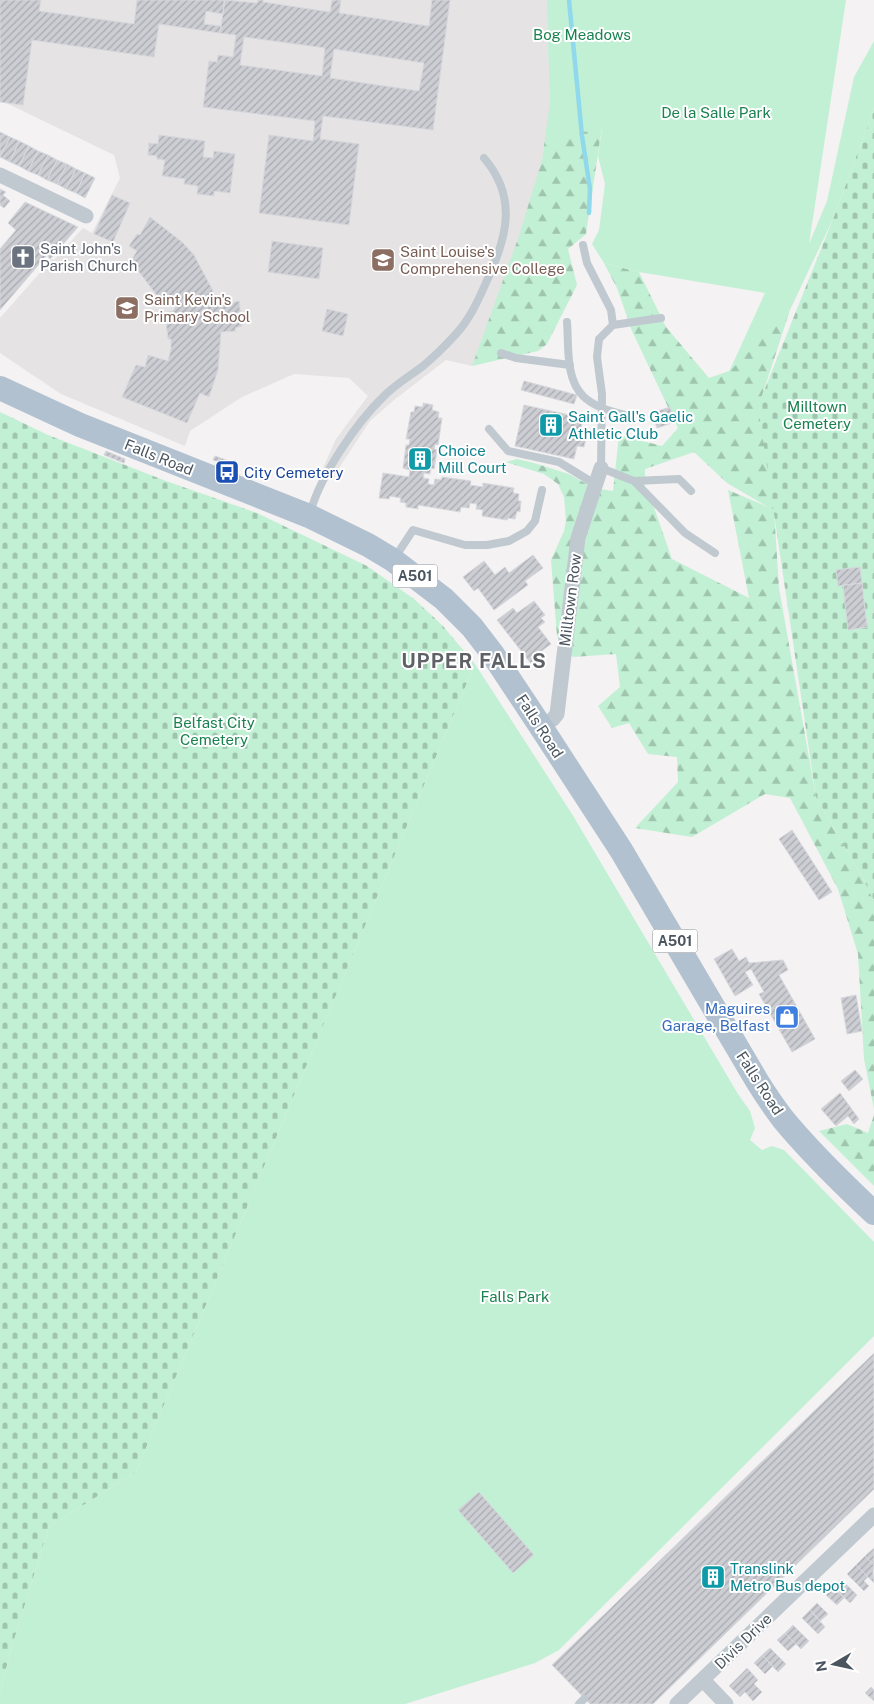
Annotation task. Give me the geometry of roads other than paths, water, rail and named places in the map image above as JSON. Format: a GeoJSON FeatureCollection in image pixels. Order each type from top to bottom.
{"type":"FeatureCollection","features":[{"type":"Feature","properties":{"kind":"main road","name":"Falls Road"},"geometry":{"type":"LineString","coordinates":[[0,388],[98,432],[309,516],[368,545],[393,560],[444,599],[472,627],[492,653],[541,727],[620,850],[757,1081],[782,1118],[838,1179],[874,1213]]}},
{"type":"Feature","properties":{"kind":"street"},"geometry":{"type":"LineString","coordinates":[[0,175],[86,216]]}},
{"type":"Feature","properties":{"kind":"street","name":"Milltown Row"},"geometry":{"type":"LineString","coordinates":[[541,727],[557,714],[578,538],[601,468]]}},
{"type":"Feature","properties":{"kind":"street","name":"Divis Drive"},"geometry":{"type":"LineString","coordinates":[[678,1704],[874,1515]]}},
{"type":"Feature","properties":{"kind":"street"},"geometry":{"type":"LineString","coordinates":[[703,1680],[726,1704]]}},
{"type":"Feature","properties":{"kind":"lane"},"geometry":{"type":"LineString","coordinates":[[309,516],[326,476],[363,419],[384,395],[439,352],[458,332],[473,310],[496,260],[506,227],[505,202],[495,171],[484,158]]}},
{"type":"Feature","properties":{"kind":"lane"},"geometry":{"type":"LineString","coordinates":[[583,245],[587,263],[611,310],[613,324]]}},
{"type":"Feature","properties":{"kind":"lane"},"geometry":{"type":"LineString","coordinates":[[661,318],[613,324],[599,339],[598,357],[602,394],[601,468],[634,481],[686,533],[715,553]]}},
{"type":"Feature","properties":{"kind":"lane"},"geometry":{"type":"LineString","coordinates":[[567,322],[571,376],[583,396],[601,408],[629,416]]}},
{"type":"Feature","properties":{"kind":"lane"},"geometry":{"type":"LineString","coordinates":[[501,353],[516,358],[570,365]]}},
{"type":"Feature","properties":{"kind":"lane"},"geometry":{"type":"LineString","coordinates":[[489,429],[508,451],[558,462],[595,484]]}},
{"type":"Feature","properties":{"kind":"lane"},"geometry":{"type":"LineString","coordinates":[[634,481],[679,479],[691,491]]}},
{"type":"Feature","properties":{"kind":"lane"},"geometry":{"type":"LineString","coordinates":[[393,560],[413,530],[465,545],[487,545],[509,541],[527,531],[535,521],[542,490]]}},
{"type":"Feature","properties":{"kind":"waterway"},"geometry":{"type":"LineString","coordinates":[[569,0],[582,136],[590,189],[589,213]]}},
{"type":"Feature","properties":{"kind":"place","name":"Saint John's Parish Church"},"geometry":{"type":"Point","coordinates":[23,257]}},
{"type":"Feature","properties":{"kind":"place","name":"Saint Louise's Comprehensive College"},"geometry":{"type":"Point","coordinates":[383,260]}},
{"type":"Feature","properties":{"kind":"place","name":"Saint Kevin's Primary School"},"geometry":{"type":"Point","coordinates":[127,308]}},
{"type":"Feature","properties":{"kind":"place","name":"Saint Gall's Gaelic Athletic Club"},"geometry":{"type":"Point","coordinates":[551,425]}},
{"type":"Feature","properties":{"kind":"place","name":"Choice Mill Court"},"geometry":{"type":"Point","coordinates":[420,459]}},
{"type":"Feature","properties":{"kind":"place","name":"City Cemetery"},"geometry":{"type":"Point","coordinates":[227,472]}},
{"type":"Feature","properties":{"kind":"place","name":"Maguires Garage, Belfast"},"geometry":{"type":"Point","coordinates":[787,1017]}},
{"type":"Feature","properties":{"kind":"place","name":"Translink Metro Bus depot"},"geometry":{"type":"Point","coordinates":[713,1577]}},
{"type":"Feature","properties":{"kind":"district","name":"UPPER FALLS"},"geometry":{"type":"Point","coordinates":[474,661]}},
{"type":"Feature","properties":{"kind":"park label","name":"Bog Meadows"},"geometry":{"type":"Point","coordinates":[582,34]}},
{"type":"Feature","properties":{"kind":"park label","name":"De la Salle Park"},"geometry":{"type":"Point","coordinates":[716,112]}},
{"type":"Feature","properties":{"kind":"park label","name":"Milltown Cemetery"},"geometry":{"type":"Point","coordinates":[817,414]}},
{"type":"Feature","properties":{"kind":"park label","name":"Belfast City Cemetery"},"geometry":{"type":"Point","coordinates":[214,730]}},
{"type":"Feature","properties":{"kind":"park label","name":"Falls Park"},"geometry":{"type":"Point","coordinates":[515,1296]}}]}
